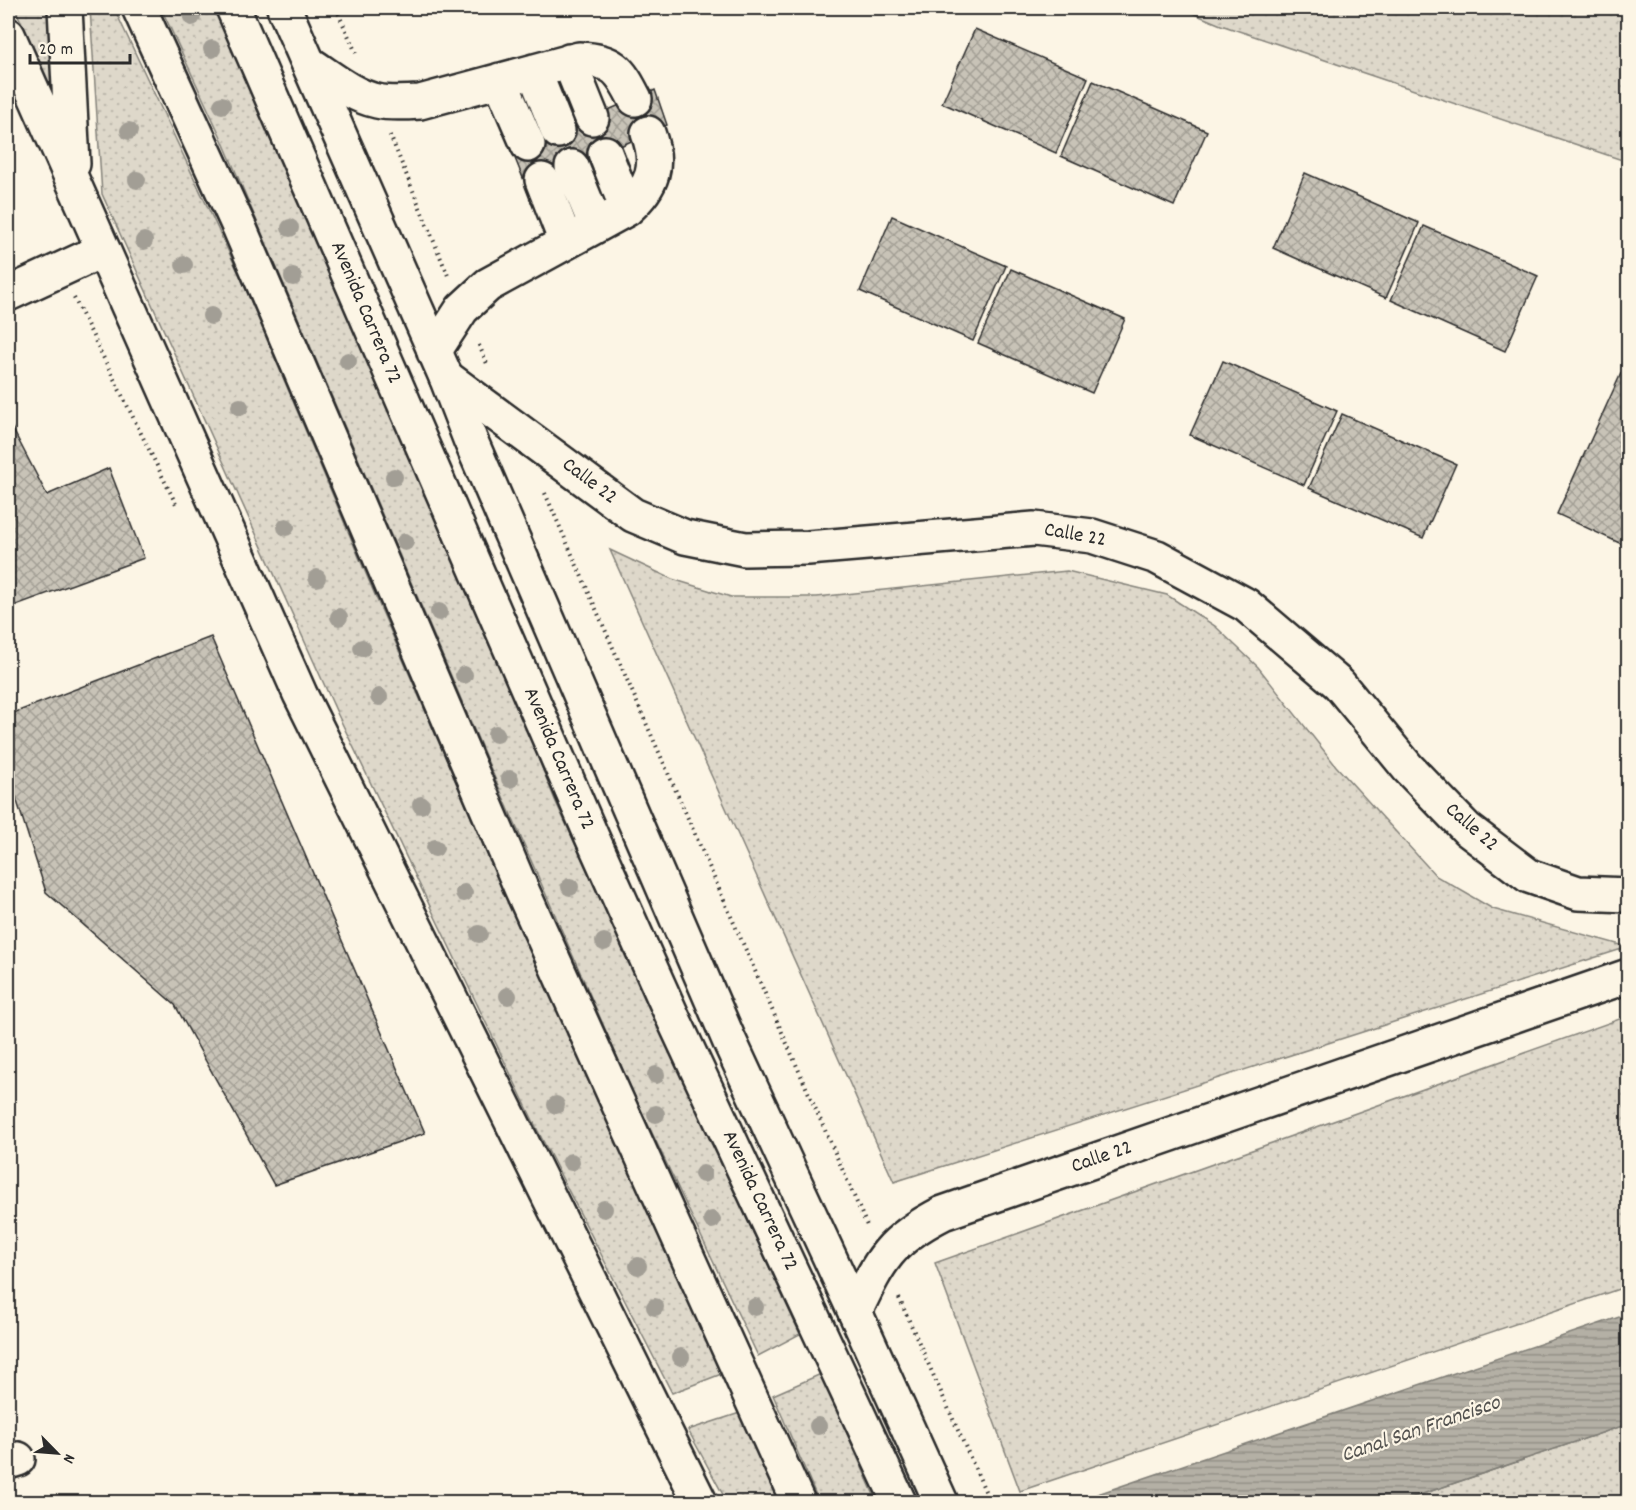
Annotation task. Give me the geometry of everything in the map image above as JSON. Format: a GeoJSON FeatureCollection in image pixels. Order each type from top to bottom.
{"type":"FeatureCollection","features":[{"type":"Feature","properties":{"kind":"main road"},"geometry":{"type":"LineString","coordinates":[[65,8],[74,183]]}},
{"type":"Feature","properties":{"kind":"main road"},"geometry":{"type":"LineString","coordinates":[[139,8],[240,229],[521,888],[798,1503]]}},
{"type":"Feature","properties":{"kind":"main road","name":"Avenida Carrera 72"},"geometry":{"type":"LineString","coordinates":[[233,8],[591,837],[899,1503]]}},
{"type":"Feature","properties":{"kind":"main road","name":"Avenida Carrera 72"},"geometry":{"type":"LineString","coordinates":[[284,8],[440,364],[470,439],[729,1040],[941,1503]]}},
{"type":"Feature","properties":{"kind":"main road"},"geometry":{"type":"LineString","coordinates":[[8,35],[300,694],[700,1503]]}},
{"type":"Feature","properties":{"kind":"main road"},"geometry":{"type":"LineString","coordinates":[[310,64],[354,92],[376,101],[420,102],[579,58],[596,59],[619,70],[635,99]]}},
{"type":"Feature","properties":{"kind":"main road"},"geometry":{"type":"LineString","coordinates":[[569,61],[592,118]]}},
{"type":"Feature","properties":{"kind":"main road"},"geometry":{"type":"LineString","coordinates":[[534,71],[558,131]]}},
{"type":"Feature","properties":{"kind":"main road"},"geometry":{"type":"LineString","coordinates":[[500,80],[528,145]]}},
{"type":"Feature","properties":{"kind":"main road"},"geometry":{"type":"LineString","coordinates":[[440,364],[462,309],[488,285],[627,209],[640,197],[648,184],[653,168],[654,150],[648,133]]}},
{"type":"Feature","properties":{"kind":"main road"},"geometry":{"type":"LineString","coordinates":[[605,153],[627,209]]}},
{"type":"Feature","properties":{"kind":"main road"},"geometry":{"type":"LineString","coordinates":[[572,167],[596,226]]}},
{"type":"Feature","properties":{"kind":"main road"},"geometry":{"type":"LineString","coordinates":[[542,180],[566,242]]}},
{"type":"Feature","properties":{"kind":"main road"},"geometry":{"type":"LineString","coordinates":[[8,294],[103,250]]}},
{"type":"Feature","properties":{"kind":"main road","name":"Calle 22"},"geometry":{"type":"LineString","coordinates":[[440,364],[633,515],[686,537],[745,549],[808,548],[1034,530],[1092,536],[1157,557],[1246,605],[1339,684],[1408,768],[1467,829],[1529,876],[1578,893],[1629,895]]}},
{"type":"Feature","properties":{"kind":"main road"},"geometry":{"type":"LineString","coordinates":[[674,1020],[688,943]]}},
{"type":"Feature","properties":{"kind":"main road","name":"Calle 22"},"geometry":{"type":"LineString","coordinates":[[855,1312],[882,1259],[896,1244],[920,1225],[943,1213],[1629,976]]}},
{"type":"Feature","properties":{"kind":"path"},"geometry":{"type":"LineString","coordinates":[[336,8],[489,368]]}},
{"type":"Feature","properties":{"kind":"path"},"geometry":{"type":"LineString","coordinates":[[60,270],[171,494]]}},
{"type":"Feature","properties":{"kind":"path"},"geometry":{"type":"LineString","coordinates":[[540,482],[990,1503]]}},
{"type":"Feature","properties":{"kind":"shaded area"},"geometry":{"type":"Polygon","coordinates":[[[15,8],[52,8],[63,118],[15,8]]]}},
{"type":"Feature","properties":{"kind":"shaded area"},"geometry":{"type":"Polygon","coordinates":[[[90,8],[114,8],[241,278],[517,923],[724,1373],[672,1393],[538,1131],[338,715],[102,194],[90,8]]]}},
{"type":"Feature","properties":{"kind":"shaded area"},"geometry":{"type":"Polygon","coordinates":[[[161,8],[218,8],[374,349],[555,800],[800,1334],[758,1356],[634,1095],[490,767],[220,135],[161,8]]]}},
{"type":"Feature","properties":{"kind":"shaded area"},"geometry":{"type":"Polygon","coordinates":[[[1180,8],[1628,8],[1628,162],[1221,25],[1180,8]]]}},
{"type":"Feature","properties":{"kind":"shaded area"},"geometry":{"type":"Polygon","coordinates":[[[610,550],[672,579],[731,597],[817,597],[1067,571],[1167,595],[1215,626],[1258,667],[1336,766],[1436,876],[1493,909],[1628,947],[894,1182],[610,550]]]}},
{"type":"Feature","properties":{"kind":"shaded area"},"geometry":{"type":"Polygon","coordinates":[[[1628,1016],[1628,1286],[1020,1491],[935,1263],[1628,1016]]]}},
{"type":"Feature","properties":{"kind":"shaded area"},"geometry":{"type":"Polygon","coordinates":[[[821,1374],[877,1502],[819,1502],[773,1395],[821,1374]]]}},
{"type":"Feature","properties":{"kind":"shaded area"},"geometry":{"type":"Polygon","coordinates":[[[743,1412],[785,1502],[727,1502],[688,1430],[743,1412]]]}},
{"type":"Feature","properties":{"kind":"shaded area"},"geometry":{"type":"Polygon","coordinates":[[[1628,1424],[1628,1502],[1399,1502],[1628,1424]]]}},
{"type":"Feature","properties":{"kind":"water","name":"Canal San Francisco"},"geometry":{"type":"Polygon","coordinates":[[[1628,1314],[1628,1424],[1399,1502],[1074,1502],[1628,1314]]]}},
{"type":"Feature","properties":{"kind":"building"},"geometry":{"type":"Polygon","coordinates":[[[975,29],[1088,78],[1056,153],[942,103],[975,29]]]}},
{"type":"Feature","properties":{"kind":"building"},"geometry":{"type":"Polygon","coordinates":[[[1093,81],[1207,131],[1174,206],[1061,156],[1093,81]]]}},
{"type":"Feature","properties":{"kind":"building"},"geometry":{"type":"Polygon","coordinates":[[[655,90],[667,125],[527,188],[512,151],[655,90]]]}},
{"type":"Feature","properties":{"kind":"building"},"geometry":{"type":"Polygon","coordinates":[[[1305,173],[1419,223],[1386,298],[1273,248],[1305,173]]]}},
{"type":"Feature","properties":{"kind":"building"},"geometry":{"type":"Polygon","coordinates":[[[892,216],[1006,266],[973,341],[860,291],[892,216]]]}},
{"type":"Feature","properties":{"kind":"building"},"geometry":{"type":"Polygon","coordinates":[[[1424,226],[1538,276],[1505,351],[1391,300],[1424,226]]]}},
{"type":"Feature","properties":{"kind":"building"},"geometry":{"type":"Polygon","coordinates":[[[1011,269],[1125,319],[1092,393],[978,343],[1011,269]]]}},
{"type":"Feature","properties":{"kind":"building"},"geometry":{"type":"Polygon","coordinates":[[[1628,358],[1628,547],[1557,514],[1628,358]]]}},
{"type":"Feature","properties":{"kind":"building"},"geometry":{"type":"Polygon","coordinates":[[[1223,361],[1337,411],[1304,485],[1190,435],[1223,361]]]}},
{"type":"Feature","properties":{"kind":"building"},"geometry":{"type":"Polygon","coordinates":[[[1342,414],[1456,464],[1423,538],[1309,488],[1342,414]]]}},
{"type":"Feature","properties":{"kind":"building"},"geometry":{"type":"Polygon","coordinates":[[[8,420],[47,495],[109,468],[144,558],[8,608],[8,420]]]}},
{"type":"Feature","properties":{"kind":"building"},"geometry":{"type":"Polygon","coordinates":[[[211,637],[425,1133],[274,1185],[175,1005],[46,892],[8,773],[8,715],[211,637]]]}}]}
